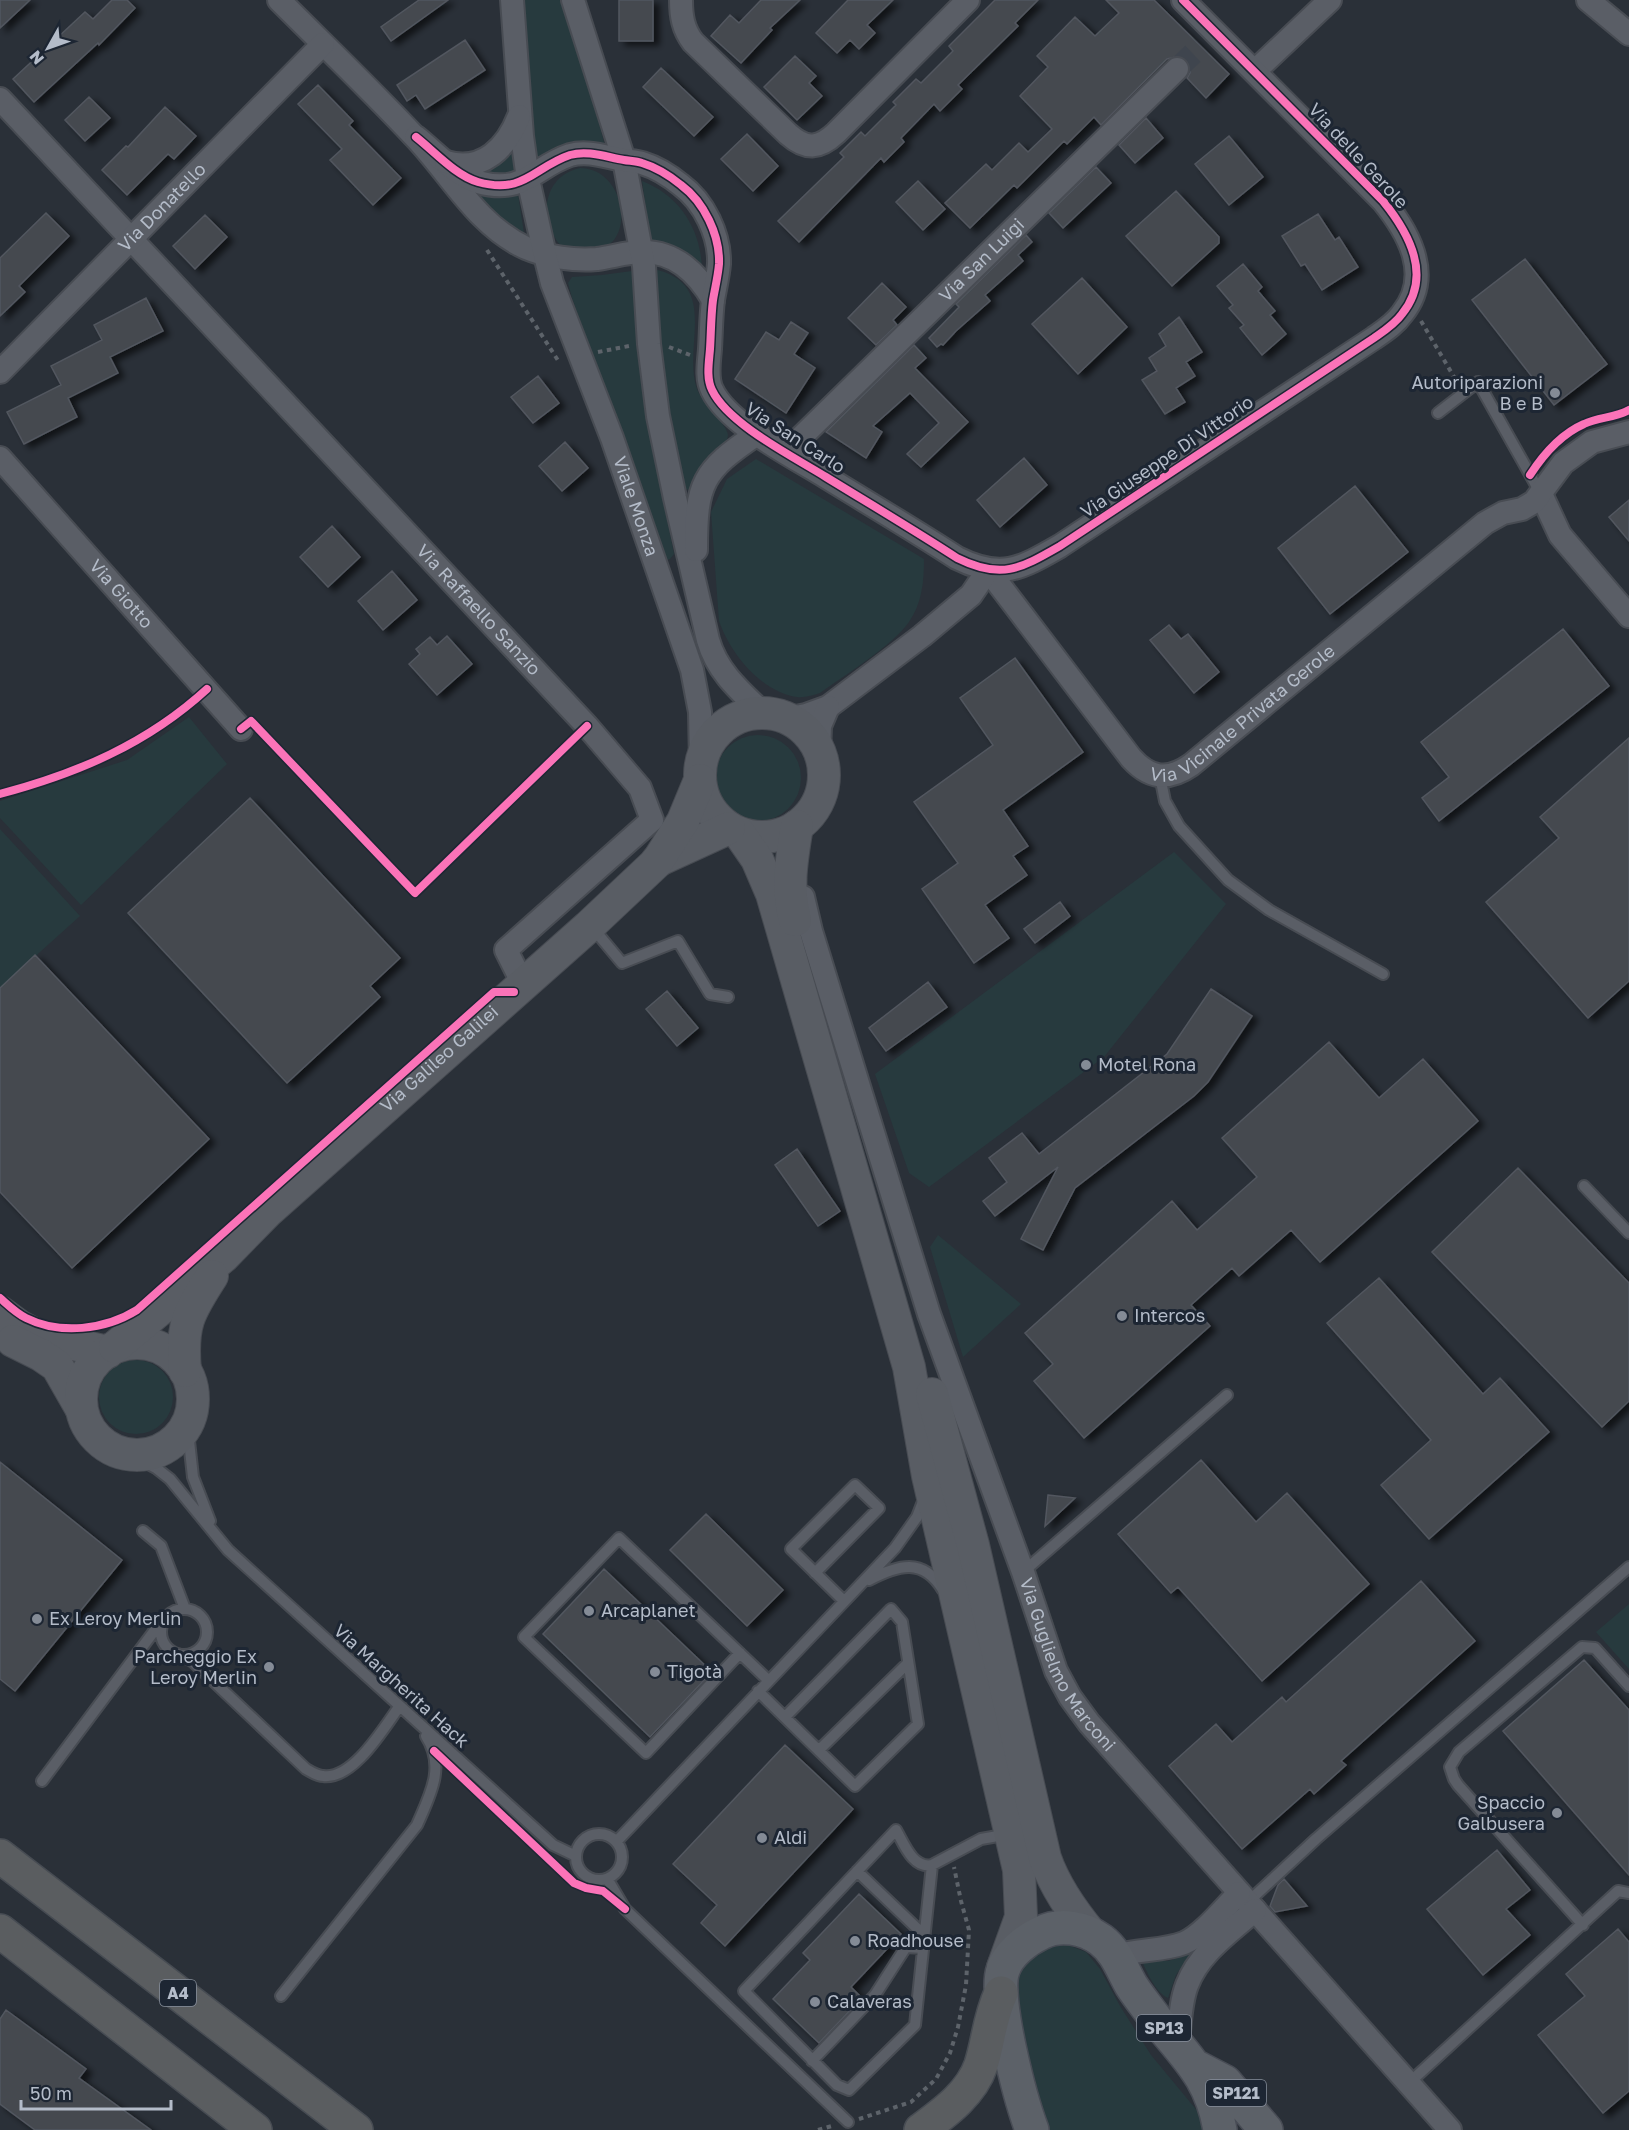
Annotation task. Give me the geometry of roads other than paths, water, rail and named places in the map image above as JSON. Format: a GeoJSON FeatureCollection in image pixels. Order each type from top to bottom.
{"type":"FeatureCollection","features":[{"type":"Feature","properties":{"kind":"highway","name":"A4"},"geometry":{"type":"LineString","coordinates":[[0,1856],[356,2130]]}},
{"type":"Feature","properties":{"kind":"highway"},"geometry":{"type":"LineString","coordinates":[[0,1932],[236,2130]]}},
{"type":"Feature","properties":{"kind":"highway"},"geometry":{"type":"LineString","coordinates":[[0,1932],[255,2130]]}},
{"type":"Feature","properties":{"kind":"highway"},"geometry":{"type":"LineString","coordinates":[[921,2128],[948,2109],[971,2084],[980,2066],[1002,1981]]}},
{"type":"Feature","properties":{"kind":"main road"},"geometry":{"type":"LineString","coordinates":[[1032,2130],[1011,2051],[1002,1981],[1011,1957],[1023,1945],[1047,1930],[1058,1928],[1071,1928],[1104,1945]]}},
{"type":"Feature","properties":{"kind":"main road","name":"SP13"},"geometry":{"type":"LineString","coordinates":[[1104,1945],[1140,1998],[1187,2056],[1212,2096],[1220,2130]]}},
{"type":"Feature","properties":{"kind":"main road","name":"SP121"},"geometry":{"type":"LineString","coordinates":[[1187,2056],[1225,2082],[1266,2130]]}},
{"type":"Feature","properties":{"kind":"street"},"geometry":{"type":"LineString","coordinates":[[279,0],[416,137],[483,217],[518,243],[545,255],[594,259],[641,252],[664,256],[687,267],[700,280],[713,300]]}},
{"type":"Feature","properties":{"kind":"street","name":"Viale Monza"},"geometry":{"type":"LineString","coordinates":[[512,0],[519,115],[528,179],[545,255],[555,291],[612,438],[692,670],[700,712],[700,772]]}},
{"type":"Feature","properties":{"kind":"street","name":"Viale Monza"},"geometry":{"type":"LineString","coordinates":[[573,0],[624,160],[644,266],[649,344],[658,416],[708,640],[717,663],[733,684],[775,716]]}},
{"type":"Feature","properties":{"kind":"street"},"geometry":{"type":"LineString","coordinates":[[681,0],[682,19],[693,42],[788,134],[799,143],[811,146],[819,144],[836,133],[968,0]]}},
{"type":"Feature","properties":{"kind":"street","name":"Via delle Gerole"},"geometry":{"type":"LineString","coordinates":[[1183,0],[1208,39],[1255,71],[1383,201],[1400,222],[1411,244],[1417,267],[1417,281],[1410,302],[1396,321],[1357,350]]}},
{"type":"Feature","properties":{"kind":"street"},"geometry":{"type":"LineString","coordinates":[[1255,71],[1330,0]]}},
{"type":"Feature","properties":{"kind":"street"},"geometry":{"type":"LineString","coordinates":[[1588,0],[1629,34]]}},
{"type":"Feature","properties":{"kind":"street","name":"Via Donatello"},"geometry":{"type":"LineString","coordinates":[[0,372],[323,44]]}},
{"type":"Feature","properties":{"kind":"street","name":"Via San Luigi"},"geometry":{"type":"LineString","coordinates":[[786,452],[1177,69]]}},
{"type":"Feature","properties":{"kind":"street"},"geometry":{"type":"LineString","coordinates":[[0,99],[131,238]]}},
{"type":"Feature","properties":{"kind":"street","name":"Viale Monza"},"geometry":{"type":"LineString","coordinates":[[446,162],[464,165],[491,156],[507,142],[519,115]]}},
{"type":"Feature","properties":{"kind":"street"},"geometry":{"type":"LineString","coordinates":[[416,137],[462,175],[483,183],[506,184],[528,179],[558,160],[573,154],[592,153],[624,160]]}},
{"type":"Feature","properties":{"kind":"street","name":"Via San Carlo"},"geometry":{"type":"LineString","coordinates":[[624,160],[642,163],[667,175],[686,189],[699,204],[712,227],[719,266],[713,300],[708,372],[710,384],[716,396],[730,414],[757,434],[957,558],[988,570]]}},
{"type":"Feature","properties":{"kind":"street","name":"Via Raffaello Sanzio"},"geometry":{"type":"LineString","coordinates":[[131,238],[587,726],[640,788],[652,820],[506,950],[523,984]]}},
{"type":"Feature","properties":{"kind":"street","name":"Via Giuseppe Di Vittorio"},"geometry":{"type":"LineString","coordinates":[[988,570],[1022,567],[1060,546],[1357,350]]}},
{"type":"Feature","properties":{"kind":"street"},"geometry":{"type":"LineString","coordinates":[[1629,432],[1592,442],[1576,453],[1563,463],[1541,494],[1560,535],[1629,616]]}},
{"type":"Feature","properties":{"kind":"street"},"geometry":{"type":"LineString","coordinates":[[696,591],[696,522],[703,486],[719,462],[757,434]]}},
{"type":"Feature","properties":{"kind":"street","name":"Via Giotto"},"geometry":{"type":"LineString","coordinates":[[0,458],[241,729]]}},
{"type":"Feature","properties":{"kind":"street","name":"Via Vicinale Privata Gerole"},"geometry":{"type":"LineString","coordinates":[[988,570],[1131,758],[1144,770],[1160,776],[1174,775],[1191,765],[1485,523],[1503,513],[1522,509],[1534,502],[1541,494]]}},
{"type":"Feature","properties":{"kind":"street"},"geometry":{"type":"LineString","coordinates":[[775,716],[803,730],[819,753],[823,766],[822,787],[815,807],[801,823],[782,834],[753,837],[734,830],[718,819],[703,794],[700,772],[708,745],[722,727],[742,717],[806,715],[828,706],[922,636],[971,595],[988,570]]}},
{"type":"Feature","properties":{"kind":"street"},"geometry":{"type":"LineString","coordinates":[[819,753],[820,726],[828,706]]}},
{"type":"Feature","properties":{"kind":"street","name":"Via Galileo Galilei"},"geometry":{"type":"LineString","coordinates":[[112,1350],[223,1257],[267,1212],[657,862],[683,821],[700,772]]}},
{"type":"Feature","properties":{"kind":"street"},"geometry":{"type":"LineString","coordinates":[[801,823],[801,885],[811,931],[929,1314],[1023,1572]]}},
{"type":"Feature","properties":{"kind":"street","name":"SP13"},"geometry":{"type":"LineString","coordinates":[[801,823],[789,878],[794,916],[946,1440],[973,1545],[1045,1857],[1054,1881],[1069,1906],[1104,1945]]}},
{"type":"Feature","properties":{"kind":"street"},"geometry":{"type":"LineString","coordinates":[[734,830],[757,859],[772,894],[909,1367],[928,1476],[1019,1870],[1021,1917],[1002,1981]]}},
{"type":"Feature","properties":{"kind":"street","name":"Via Galileo Galilei"},"geometry":{"type":"LineString","coordinates":[[657,862],[734,830]]}},
{"type":"Feature","properties":{"kind":"street","name":"Via Galileo Galilei"},"geometry":{"type":"LineString","coordinates":[[185,1371],[182,1346],[184,1326],[190,1311],[223,1257]]}},
{"type":"Feature","properties":{"kind":"street"},"geometry":{"type":"LineString","coordinates":[[0,1312],[38,1336],[112,1350]]}},
{"type":"Feature","properties":{"kind":"street"},"geometry":{"type":"LineString","coordinates":[[0,1332],[57,1366],[81,1408],[93,1435],[117,1451],[131,1455],[148,1454],[164,1448],[178,1437],[187,1423],[191,1410],[190,1383],[185,1371],[175,1358],[162,1349],[130,1343],[99,1357],[88,1372],[81,1389],[81,1408]]}},
{"type":"Feature","properties":{"kind":"street","name":"Via Guglielmo Marconi"},"geometry":{"type":"LineString","coordinates":[[1023,1572],[1053,1661],[1070,1697],[1089,1723],[1450,2130]]}},
{"type":"Feature","properties":{"kind":"street"},"geometry":{"type":"LineString","coordinates":[[1104,1945],[1140,1950],[1173,1946],[1190,1940],[1247,1902]]}},
{"type":"Feature","properties":{"kind":"street"},"geometry":{"type":"LineString","coordinates":[[1187,2056],[1181,2005],[1191,1975],[1247,1902]]}},
{"type":"Feature","properties":{"kind":"lane"},"geometry":{"type":"LineString","coordinates":[[1438,413],[1478,382],[1541,494]]}},
{"type":"Feature","properties":{"kind":"lane"},"geometry":{"type":"LineString","coordinates":[[1160,776],[1165,801],[1179,826],[1228,880],[1269,910],[1383,974]]}},
{"type":"Feature","properties":{"kind":"lane"},"geometry":{"type":"LineString","coordinates":[[590,924],[622,963],[678,941],[710,994],[728,997]]}},
{"type":"Feature","properties":{"kind":"lane"},"geometry":{"type":"LineString","coordinates":[[1584,1186],[1629,1233]]}},
{"type":"Feature","properties":{"kind":"lane","name":"Via Guglielmo Marconi"},"geometry":{"type":"LineString","coordinates":[[1023,1572],[1227,1395]]}},
{"type":"Feature","properties":{"kind":"lane","name":"Via Margherita Hack"},"geometry":{"type":"LineString","coordinates":[[187,1423],[193,1477],[213,1530]]}},
{"type":"Feature","properties":{"kind":"lane","name":"Via Margherita Hack"},"geometry":{"type":"LineString","coordinates":[[131,1455],[156,1468],[170,1479],[228,1551],[553,1845],[576,1856]]}},
{"type":"Feature","properties":{"kind":"lane"},"geometry":{"type":"LineString","coordinates":[[617,1841],[895,1548],[922,1505],[928,1476]]}},
{"type":"Feature","properties":{"kind":"lane"},"geometry":{"type":"LineString","coordinates":[[815,1573],[879,1508],[855,1485],[791,1550],[844,1601]]}},
{"type":"Feature","properties":{"kind":"lane"},"geometry":{"type":"LineString","coordinates":[[143,1531],[161,1546],[185,1609]]}},
{"type":"Feature","properties":{"kind":"lane"},"geometry":{"type":"LineString","coordinates":[[740,1653],[646,1754],[524,1637],[619,1538],[740,1653],[768,1680]]}},
{"type":"Feature","properties":{"kind":"lane"},"geometry":{"type":"LineString","coordinates":[[1247,1902],[1316,1839],[1629,1567]]}},
{"type":"Feature","properties":{"kind":"lane"},"geometry":{"type":"LineString","coordinates":[[860,1584],[896,1568],[920,1569],[936,1578],[961,1620]]}},
{"type":"Feature","properties":{"kind":"lane"},"geometry":{"type":"LineString","coordinates":[[758,1691],[855,1786],[918,1724],[902,1622],[891,1609],[785,1717]]}},
{"type":"Feature","properties":{"kind":"lane"},"geometry":{"type":"LineString","coordinates":[[42,1781],[141,1648],[168,1616],[178,1610],[192,1610],[204,1620],[208,1634],[201,1656],[203,1671]]}},
{"type":"Feature","properties":{"kind":"lane"},"geometry":{"type":"LineString","coordinates":[[168,1616],[164,1621],[161,1635],[163,1641],[175,1653],[185,1655],[197,1651],[206,1641]]}},
{"type":"Feature","properties":{"kind":"lane"},"geometry":{"type":"LineString","coordinates":[[141,1648],[156,1645],[192,1661],[306,1769],[321,1777],[334,1776],[347,1770],[360,1758],[399,1707]]}},
{"type":"Feature","properties":{"kind":"lane"},"geometry":{"type":"LineString","coordinates":[[1583,1924],[1458,1785],[1450,1767],[1459,1752],[1582,1647],[1596,1648],[1629,1686]]}},
{"type":"Feature","properties":{"kind":"lane"},"geometry":{"type":"LineString","coordinates":[[819,1750],[908,1663]]}},
{"type":"Feature","properties":{"kind":"lane"},"geometry":{"type":"LineString","coordinates":[[281,1996],[417,1826],[430,1795],[436,1768],[433,1747],[417,1723]]}},
{"type":"Feature","properties":{"kind":"lane"},"geometry":{"type":"LineString","coordinates":[[932,1865],[915,2025],[849,2090],[837,2085],[744,1991],[896,1830],[916,1861],[926,1866],[981,1839],[1010,1833]]}},
{"type":"Feature","properties":{"kind":"lane"},"geometry":{"type":"LineString","coordinates":[[603,1834],[617,1841],[621,1848],[622,1863],[619,1870],[608,1880],[600,1881],[580,1871],[576,1856],[578,1848],[588,1837],[603,1834]]}},
{"type":"Feature","properties":{"kind":"lane"},"geometry":{"type":"LineString","coordinates":[[858,1871],[924,1935]]}},
{"type":"Feature","properties":{"kind":"lane"},"geometry":{"type":"LineString","coordinates":[[608,1880],[625,1909],[848,2122]]}},
{"type":"Feature","properties":{"kind":"lane"},"geometry":{"type":"LineString","coordinates":[[1408,2083],[1618,1891],[1629,1893]]}},
{"type":"Feature","properties":{"kind":"lane"},"geometry":{"type":"LineString","coordinates":[[812,2061],[874,1995],[906,1947],[923,1948]]}},
{"type":"Feature","properties":{"kind":"tunnel"},"geometry":{"type":"LineString","coordinates":[[1177,69],[1201,46]]}},
{"type":"Feature","properties":{"kind":"place","name":"Autoriparazioni B e B"},"geometry":{"type":"Point","coordinates":[1555,393]}},
{"type":"Feature","properties":{"kind":"place","name":"Motel Rona"},"geometry":{"type":"Point","coordinates":[1086,1065]}},
{"type":"Feature","properties":{"kind":"place","name":"Intercos"},"geometry":{"type":"Point","coordinates":[1122,1316]}},
{"type":"Feature","properties":{"kind":"place","name":"Arcaplanet"},"geometry":{"type":"Point","coordinates":[589,1611]}},
{"type":"Feature","properties":{"kind":"place","name":"Ex Leroy Merlin"},"geometry":{"type":"Point","coordinates":[37,1619]}},
{"type":"Feature","properties":{"kind":"place","name":"Parcheggio Ex Leroy Merlin"},"geometry":{"type":"Point","coordinates":[269,1667]}},
{"type":"Feature","properties":{"kind":"place","name":"Tigotà"},"geometry":{"type":"Point","coordinates":[655,1672]}},
{"type":"Feature","properties":{"kind":"place","name":"Spaccio Galbusera"},"geometry":{"type":"Point","coordinates":[1557,1813]}},
{"type":"Feature","properties":{"kind":"place","name":"Aldi"},"geometry":{"type":"Point","coordinates":[762,1838]}},
{"type":"Feature","properties":{"kind":"place","name":"Roadhouse"},"geometry":{"type":"Point","coordinates":[855,1941]}},
{"type":"Feature","properties":{"kind":"place","name":"Calaveras"},"geometry":{"type":"Point","coordinates":[815,2002]}}]}
